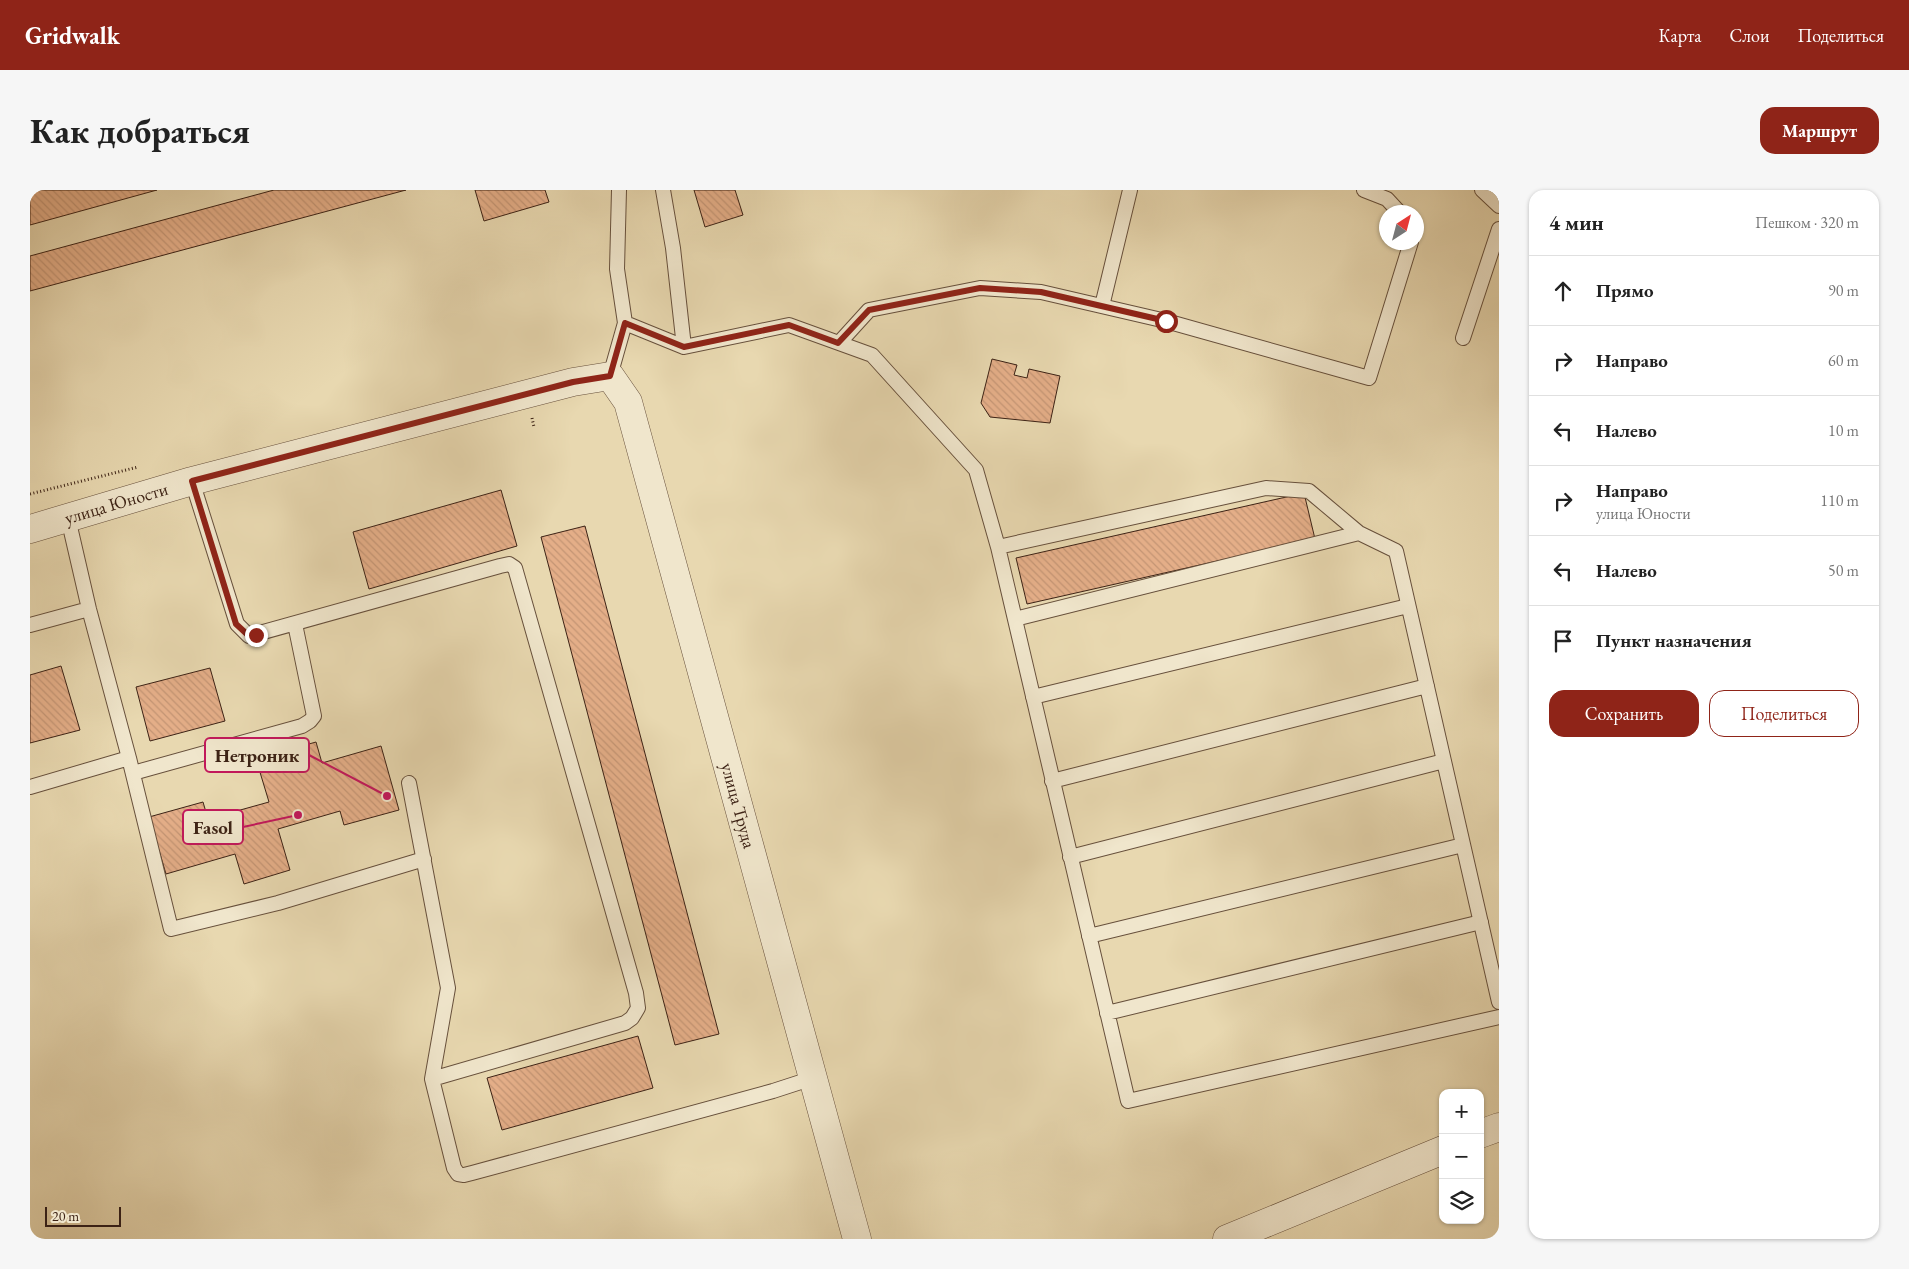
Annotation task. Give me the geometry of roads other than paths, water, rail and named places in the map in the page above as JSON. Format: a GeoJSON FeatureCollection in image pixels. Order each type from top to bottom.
{"type":"FeatureCollection","features":[{"type":"Feature","properties":{"kind":"street","name":"улица Юности"},"geometry":{"type":"LineString","coordinates":[[30,530],[192,481],[573,382],[610,376]]}},
{"type":"Feature","properties":{"kind":"street","name":"улица Труда"},"geometry":{"type":"LineString","coordinates":[[610,376],[628,402],[857,1239]]}},
{"type":"Feature","properties":{"kind":"street"},"geometry":{"type":"LineString","coordinates":[[1484,1132],[1499,1126]]}},
{"type":"Feature","properties":{"kind":"street"},"geometry":{"type":"LineString","coordinates":[[1227,1239],[1439,1152]]}},
{"type":"Feature","properties":{"kind":"lane"},"geometry":{"type":"LineString","coordinates":[[610,376],[625,323],[617,270],[619,190]]}},
{"type":"Feature","properties":{"kind":"lane"},"geometry":{"type":"LineString","coordinates":[[663,190],[673,248],[684,347]]}},
{"type":"Feature","properties":{"kind":"lane"},"geometry":{"type":"LineString","coordinates":[[1102,306],[1130,190]]}},
{"type":"Feature","properties":{"kind":"lane"},"geometry":{"type":"LineString","coordinates":[[1364,190],[1387,199],[1393,205]]}},
{"type":"Feature","properties":{"kind":"lane"},"geometry":{"type":"LineString","coordinates":[[1482,190],[1499,206]]}},
{"type":"Feature","properties":{"kind":"lane"},"geometry":{"type":"LineString","coordinates":[[1463,338],[1499,229]]}},
{"type":"Feature","properties":{"kind":"lane"},"geometry":{"type":"LineString","coordinates":[[838,343],[869,310],[980,288],[1041,292],[1175,324],[1369,378],[1409,250]]}},
{"type":"Feature","properties":{"kind":"lane"},"geometry":{"type":"LineString","coordinates":[[625,323],[684,347],[789,325],[872,355],[976,470],[998,547],[1128,1101],[1499,1017]]}},
{"type":"Feature","properties":{"kind":"lane"},"geometry":{"type":"LineString","coordinates":[[192,481],[236,624],[249,636],[500,566],[509,564],[514,568],[633,984],[638,1008],[632,1018],[625,1023],[432,1079]]}},
{"type":"Feature","properties":{"kind":"lane"},"geometry":{"type":"LineString","coordinates":[[998,547],[1266,488],[1309,491],[1359,533],[1396,551],[1499,1002]]}},
{"type":"Feature","properties":{"kind":"lane"},"geometry":{"type":"LineString","coordinates":[[68,518],[89,609],[130,758],[171,929],[278,903],[424,859]]}},
{"type":"Feature","properties":{"kind":"lane"},"geometry":{"type":"LineString","coordinates":[[1015,619],[1359,533]]}},
{"type":"Feature","properties":{"kind":"lane"},"geometry":{"type":"LineString","coordinates":[[1033,697],[1408,606]]}},
{"type":"Feature","properties":{"kind":"lane"},"geometry":{"type":"LineString","coordinates":[[30,625],[89,609]]}},
{"type":"Feature","properties":{"kind":"lane"},"geometry":{"type":"LineString","coordinates":[[133,773],[302,726],[310,721],[314,716],[295,624]]}},
{"type":"Feature","properties":{"kind":"lane"},"geometry":{"type":"LineString","coordinates":[[1052,781],[1426,686]]}},
{"type":"Feature","properties":{"kind":"lane"},"geometry":{"type":"LineString","coordinates":[[30,787],[130,758]]}},
{"type":"Feature","properties":{"kind":"lane"},"geometry":{"type":"LineString","coordinates":[[1070,857],[1444,761]]}},
{"type":"Feature","properties":{"kind":"lane"},"geometry":{"type":"LineString","coordinates":[[409,782],[448,988],[432,1079],[454,1168],[458,1174],[464,1175],[764,1094],[813,1078]]}},
{"type":"Feature","properties":{"kind":"lane"},"geometry":{"type":"LineString","coordinates":[[1089,936],[1463,845]]}},
{"type":"Feature","properties":{"kind":"lane"},"geometry":{"type":"LineString","coordinates":[[1107,1013],[1480,922]]}},
{"type":"Feature","properties":{"kind":"place","name":"Нетроник"},"geometry":{"type":"Point","coordinates":[387,796]}},
{"type":"Feature","properties":{"kind":"place","name":"Fasol"},"geometry":{"type":"Point","coordinates":[298,815]}}]}
